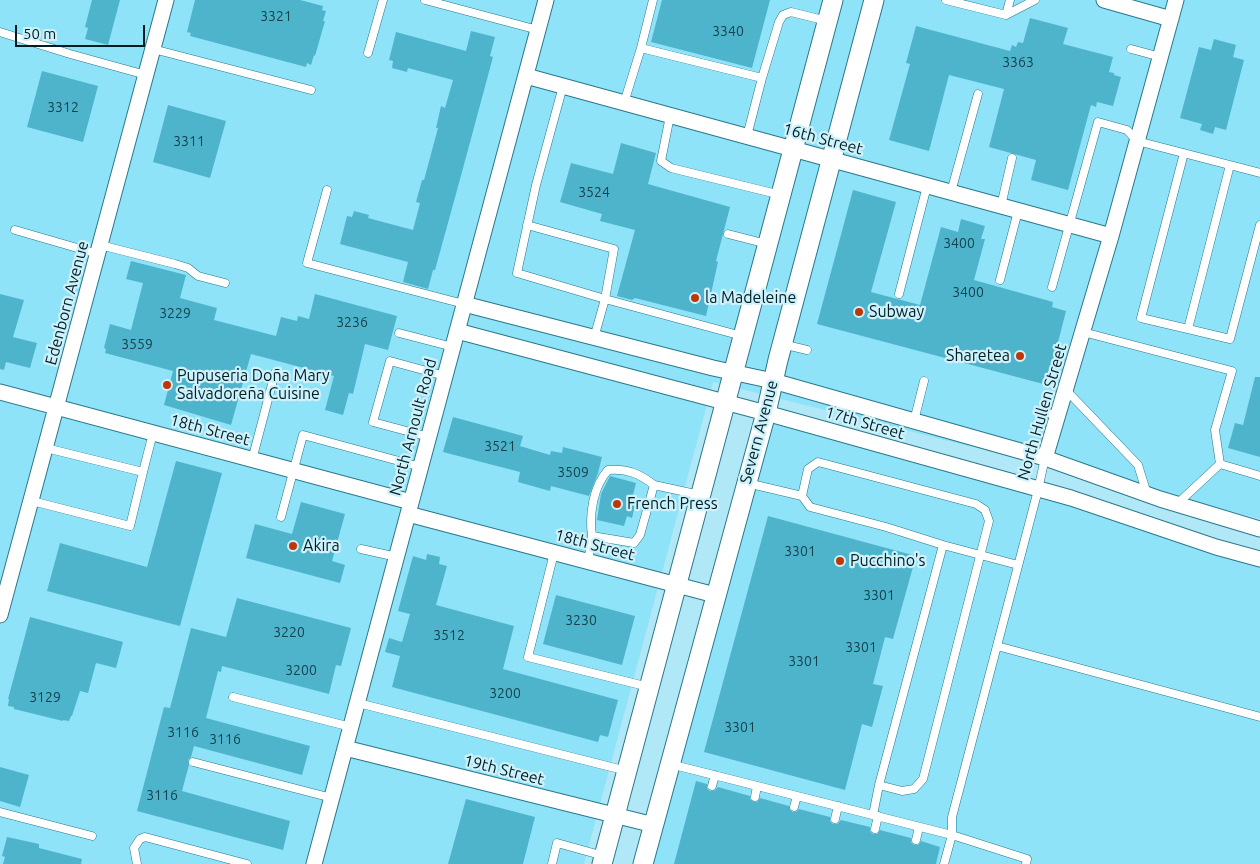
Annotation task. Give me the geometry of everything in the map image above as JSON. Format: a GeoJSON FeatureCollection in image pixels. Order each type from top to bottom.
{"type":"FeatureCollection","features":[{"type":"Feature","properties":{"kind":"street","name":"Edenborn Avenue"},"geometry":{"type":"LineString","coordinates":[[0,616],[166,0]]}},
{"type":"Feature","properties":{"kind":"street","name":"North Arnoult Road"},"geometry":{"type":"LineString","coordinates":[[314,864],[546,0]]}},
{"type":"Feature","properties":{"kind":"street"},"geometry":{"type":"LineString","coordinates":[[603,860],[833,0]]}},
{"type":"Feature","properties":{"kind":"street","name":"Severn Avenue"},"geometry":{"type":"LineString","coordinates":[[643,864],[766,413],[782,344],[874,0]]}},
{"type":"Feature","properties":{"kind":"street"},"geometry":{"type":"LineString","coordinates":[[1104,0],[1125,3],[1171,19]]}},
{"type":"Feature","properties":{"kind":"street","name":"North Hullen Street"},"geometry":{"type":"LineString","coordinates":[[1045,458],[1111,236],[1176,0]]}},
{"type":"Feature","properties":{"kind":"street","name":"16th Street"},"geometry":{"type":"LineString","coordinates":[[526,76],[1111,236]]}},
{"type":"Feature","properties":{"kind":"street","name":"17th Street"},"geometry":{"type":"LineString","coordinates":[[464,304],[733,373],[773,381],[1045,458],[1177,504],[1260,529]]}},
{"type":"Feature","properties":{"kind":"street","name":"17th Street"},"geometry":{"type":"LineString","coordinates":[[457,331],[766,413],[1038,490],[1260,559]]}},
{"type":"Feature","properties":{"kind":"street","name":"18th Street"},"geometry":{"type":"LineString","coordinates":[[0,392],[252,460],[554,553],[715,595]]}},
{"type":"Feature","properties":{"kind":"street","name":"19th Street"},"geometry":{"type":"LineString","coordinates":[[345,748],[654,825]]}},
{"type":"Feature","properties":{"kind":"lane"},"geometry":{"type":"LineString","coordinates":[[368,54],[383,0]]}},
{"type":"Feature","properties":{"kind":"lane"},"geometry":{"type":"LineString","coordinates":[[425,0],[538,30]]}},
{"type":"Feature","properties":{"kind":"lane"},"geometry":{"type":"LineString","coordinates":[[624,103],[653,0]]}},
{"type":"Feature","properties":{"kind":"lane"},"geometry":{"type":"LineString","coordinates":[[946,0],[1006,14],[1035,0]]}},
{"type":"Feature","properties":{"kind":"lane"},"geometry":{"type":"LineString","coordinates":[[1006,14],[1010,0]]}},
{"type":"Feature","properties":{"kind":"lane"},"geometry":{"type":"LineString","coordinates":[[747,136],[762,78],[779,22],[783,15],[791,12],[827,22]]}},
{"type":"Feature","properties":{"kind":"lane"},"geometry":{"type":"LineString","coordinates":[[0,32],[146,75]]}},
{"type":"Feature","properties":{"kind":"lane"},"geometry":{"type":"LineString","coordinates":[[641,48],[762,78]]}},
{"type":"Feature","properties":{"kind":"lane"},"geometry":{"type":"LineString","coordinates":[[152,49],[311,90]]}},
{"type":"Feature","properties":{"kind":"lane"},"geometry":{"type":"LineString","coordinates":[[1131,49],[1161,56]]}},
{"type":"Feature","properties":{"kind":"lane"},"geometry":{"type":"LineString","coordinates":[[563,86],[536,185],[517,274],[743,336]]}},
{"type":"Feature","properties":{"kind":"lane"},"geometry":{"type":"LineString","coordinates":[[951,192],[978,94]]}},
{"type":"Feature","properties":{"kind":"lane"},"geometry":{"type":"LineString","coordinates":[[670,116],[661,161],[671,168],[780,195]]}},
{"type":"Feature","properties":{"kind":"lane"},"geometry":{"type":"LineString","coordinates":[[1052,287],[1098,122],[1127,130],[1137,141],[1260,173]]}},
{"type":"Feature","properties":{"kind":"lane"},"geometry":{"type":"LineString","coordinates":[[1184,153],[1141,318],[1230,339],[1260,224]]}},
{"type":"Feature","properties":{"kind":"lane"},"geometry":{"type":"LineString","coordinates":[[1001,206],[1012,158]]}},
{"type":"Feature","properties":{"kind":"lane"},"geometry":{"type":"LineString","coordinates":[[1188,329],[1230,165]]}},
{"type":"Feature","properties":{"kind":"lane"},"geometry":{"type":"LineString","coordinates":[[899,294],[927,186]]}},
{"type":"Feature","properties":{"kind":"lane"},"geometry":{"type":"LineString","coordinates":[[327,190],[307,263],[464,304]]}},
{"type":"Feature","properties":{"kind":"lane"},"geometry":{"type":"LineString","coordinates":[[1000,280],[1018,211]]}},
{"type":"Feature","properties":{"kind":"lane"},"geometry":{"type":"LineString","coordinates":[[527,225],[614,249],[605,299],[594,338]]}},
{"type":"Feature","properties":{"kind":"lane"},"geometry":{"type":"LineString","coordinates":[[15,230],[99,250],[175,264],[188,268],[198,276],[225,283]]}},
{"type":"Feature","properties":{"kind":"lane"},"geometry":{"type":"LineString","coordinates":[[728,234],[767,244]]}},
{"type":"Feature","properties":{"kind":"lane"},"geometry":{"type":"LineString","coordinates":[[1083,332],[1232,371],[1215,430],[1220,464]]}},
{"type":"Feature","properties":{"kind":"lane"},"geometry":{"type":"LineString","coordinates":[[399,333],[453,347]]}},
{"type":"Feature","properties":{"kind":"lane"},"geometry":{"type":"LineString","coordinates":[[782,344],[807,350]]}},
{"type":"Feature","properties":{"kind":"lane"},"geometry":{"type":"LineString","coordinates":[[429,437],[373,422],[390,361],[445,376]]}},
{"type":"Feature","properties":{"kind":"lane"},"geometry":{"type":"LineString","coordinates":[[252,460],[275,373]]}},
{"type":"Feature","properties":{"kind":"lane"},"geometry":{"type":"LineString","coordinates":[[914,421],[924,381]]}},
{"type":"Feature","properties":{"kind":"lane"},"geometry":{"type":"LineString","coordinates":[[1066,390],[1138,465],[1147,494]]}},
{"type":"Feature","properties":{"kind":"lane"},"geometry":{"type":"LineString","coordinates":[[1040,411],[1058,416]]}},
{"type":"Feature","properties":{"kind":"lane"},"geometry":{"type":"LineString","coordinates":[[32,501],[130,526],[153,432]]}},
{"type":"Feature","properties":{"kind":"lane"},"geometry":{"type":"LineString","coordinates":[[281,518],[303,435],[421,467]]}},
{"type":"Feature","properties":{"kind":"lane"},"geometry":{"type":"LineString","coordinates":[[46,448],[143,472]]}},
{"type":"Feature","properties":{"kind":"lane","name":"North Hullen Street"},"geometry":{"type":"LineString","coordinates":[[944,864],[952,835],[952,817],[1045,458]]}},
{"type":"Feature","properties":{"kind":"lane"},"geometry":{"type":"LineString","coordinates":[[802,496],[808,469],[818,462],[976,504],[985,510],[989,521],[923,779],[914,789],[902,791],[879,785]]}},
{"type":"Feature","properties":{"kind":"lane"},"geometry":{"type":"LineString","coordinates":[[1220,464],[1260,476]]}},
{"type":"Feature","properties":{"kind":"lane"},"geometry":{"type":"LineString","coordinates":[[1177,504],[1220,464]]}},
{"type":"Feature","properties":{"kind":"lane"},"geometry":{"type":"LineString","coordinates":[[588,562],[592,536],[590,518],[601,479],[608,470],[620,469],[640,474],[654,485],[700,494]]}},
{"type":"Feature","properties":{"kind":"lane"},"geometry":{"type":"LineString","coordinates":[[746,483],[802,496],[810,507],[1018,565]]}},
{"type":"Feature","properties":{"kind":"lane"},"geometry":{"type":"LineString","coordinates":[[592,536],[634,542],[640,535],[654,485]]}},
{"type":"Feature","properties":{"kind":"lane"},"geometry":{"type":"LineString","coordinates":[[875,829],[879,785],[943,545]]}},
{"type":"Feature","properties":{"kind":"lane"},"geometry":{"type":"LineString","coordinates":[[361,549],[396,557]]}},
{"type":"Feature","properties":{"kind":"lane"},"geometry":{"type":"LineString","coordinates":[[554,553],[528,656],[649,687]]}},
{"type":"Feature","properties":{"kind":"lane"},"geometry":{"type":"LineString","coordinates":[[997,646],[1260,717]]}},
{"type":"Feature","properties":{"kind":"lane"},"geometry":{"type":"LineString","coordinates":[[233,697],[351,727]]}},
{"type":"Feature","properties":{"kind":"lane"},"geometry":{"type":"LineString","coordinates":[[358,703],[626,771]]}},
{"type":"Feature","properties":{"kind":"lane"},"geometry":{"type":"LineString","coordinates":[[193,762],[332,798]]}},
{"type":"Feature","properties":{"kind":"lane"},"geometry":{"type":"LineString","coordinates":[[670,764],[952,835],[1027,859],[1026,864]]}},
{"type":"Feature","properties":{"kind":"lane"},"geometry":{"type":"LineString","coordinates":[[712,786],[715,775]]}},
{"type":"Feature","properties":{"kind":"lane"},"geometry":{"type":"LineString","coordinates":[[754,797],[757,786]]}},
{"type":"Feature","properties":{"kind":"lane"},"geometry":{"type":"LineString","coordinates":[[794,808],[797,796]]}},
{"type":"Feature","properties":{"kind":"lane"},"geometry":{"type":"LineString","coordinates":[[835,818],[838,806]]}},
{"type":"Feature","properties":{"kind":"lane"},"geometry":{"type":"LineString","coordinates":[[0,812],[92,836]]}},
{"type":"Feature","properties":{"kind":"lane"},"geometry":{"type":"LineString","coordinates":[[916,840],[919,827]]}},
{"type":"Feature","properties":{"kind":"lane"},"geometry":{"type":"LineString","coordinates":[[137,864],[134,848],[140,839],[144,837],[247,864]]}},
{"type":"Feature","properties":{"kind":"lane"},"geometry":{"type":"LineString","coordinates":[[552,864],[557,843],[603,860]]}},
{"type":"Feature","properties":{"kind":"shaded area"},"geometry":{"type":"Polygon","coordinates":[[[0,0],[1260,0],[1260,519],[713,382],[584,864],[0,864],[0,0]]]}},
{"type":"Feature","properties":{"kind":"shaded area"},"geometry":{"type":"Polygon","coordinates":[[[766,413],[1260,552],[1260,864],[645,864],[766,413]]]}},
{"type":"Feature","properties":{"kind":"building"},"geometry":{"type":"Polygon","coordinates":[[[92,0],[120,0],[108,45],[85,39],[88,28],[85,27],[92,0]]]}},
{"type":"Feature","properties":{"kind":"building"},"geometry":{"type":"Polygon","coordinates":[[[195,0],[300,0],[323,6],[322,10],[326,11],[323,21],[325,21],[311,65],[307,63],[306,67],[190,36],[191,33],[187,32],[195,0]]]}},
{"type":"Feature","properties":{"kind":"building"},"geometry":{"type":"Polygon","coordinates":[[[662,0],[770,0],[752,68],[651,42],[662,0]]]}},
{"type":"Feature","properties":{"kind":"building"},"geometry":{"type":"Polygon","coordinates":[[[1030,18],[1068,28],[1063,44],[1113,57],[1109,72],[1121,77],[1113,106],[1097,102],[1096,107],[1091,105],[1068,190],[1031,180],[1036,160],[989,147],[1004,89],[949,75],[929,151],[889,140],[910,64],[906,63],[916,26],[1010,51],[1012,45],[1016,47],[1018,42],[1023,43],[1030,18]]]}},
{"type":"Feature","properties":{"kind":"building"},"geometry":{"type":"Polygon","coordinates":[[[471,31],[495,37],[490,56],[493,57],[435,270],[433,270],[428,289],[403,282],[408,262],[340,244],[347,216],[352,217],[354,211],[369,215],[368,218],[413,230],[420,203],[416,202],[438,128],[436,128],[441,106],[445,108],[453,80],[408,68],[407,72],[392,68],[393,61],[389,60],[396,32],[466,51],[471,31]]]}},
{"type":"Feature","properties":{"kind":"building"},"geometry":{"type":"Polygon","coordinates":[[[1214,39],[1236,45],[1233,57],[1244,60],[1226,130],[1215,127],[1213,134],[1200,130],[1202,124],[1180,118],[1199,47],[1211,50],[1214,39]]]}},
{"type":"Feature","properties":{"kind":"building"},"geometry":{"type":"Polygon","coordinates":[[[42,71],[98,86],[83,142],[27,127],[42,71]]]}},
{"type":"Feature","properties":{"kind":"building"},"geometry":{"type":"Polygon","coordinates":[[[168,105],[226,121],[210,178],[153,162],[168,105]]]}},
{"type":"Feature","properties":{"kind":"building"},"geometry":{"type":"Polygon","coordinates":[[[621,143],[656,153],[648,184],[730,207],[716,261],[718,262],[706,316],[635,298],[632,300],[617,296],[635,230],[600,221],[602,214],[560,202],[571,163],[613,174],[621,143]]]}},
{"type":"Feature","properties":{"kind":"building"},"geometry":{"type":"Polygon","coordinates":[[[853,190],[896,202],[871,292],[920,305],[941,227],[958,232],[961,219],[985,226],[981,239],[985,239],[974,280],[1053,302],[1052,307],[1066,311],[1047,385],[817,324],[853,190]]]}},
{"type":"Feature","properties":{"kind":"building"},"geometry":{"type":"Polygon","coordinates":[[[131,261],[186,275],[180,298],[217,308],[214,320],[276,336],[281,317],[297,321],[298,316],[309,319],[315,294],[397,316],[388,350],[365,344],[353,394],[349,393],[343,415],[325,410],[334,376],[251,354],[231,425],[164,405],[173,371],[105,353],[106,349],[104,348],[110,324],[131,330],[143,283],[126,279],[131,261]]]}},
{"type":"Feature","properties":{"kind":"building"},"geometry":{"type":"Polygon","coordinates":[[[0,294],[24,300],[13,337],[37,343],[30,368],[6,362],[4,370],[0,369],[0,294]]]}},
{"type":"Feature","properties":{"kind":"building"},"geometry":{"type":"Polygon","coordinates":[[[1255,377],[1260,377],[1260,457],[1228,448],[1235,423],[1243,425],[1255,377]]]}},
{"type":"Feature","properties":{"kind":"building"},"geometry":{"type":"Polygon","coordinates":[[[453,417],[523,436],[520,446],[550,455],[551,451],[562,453],[563,447],[602,457],[589,496],[551,486],[550,491],[518,482],[520,472],[443,452],[453,417]]]}},
{"type":"Feature","properties":{"kind":"building"},"geometry":{"type":"Polygon","coordinates":[[[176,461],[222,473],[180,626],[47,591],[60,543],[147,567],[176,461]]]}},
{"type":"Feature","properties":{"kind":"building","name":"French Press"},"geometry":{"type":"Polygon","coordinates":[[[610,476],[636,483],[633,495],[637,496],[632,518],[627,516],[624,526],[597,520],[601,494],[610,476]]]}},
{"type":"Feature","properties":{"kind":"building","name":"Akira"},"geometry":{"type":"Polygon","coordinates":[[[301,502],[345,514],[332,561],[345,565],[340,583],[246,558],[255,524],[292,534],[301,502]]]}},
{"type":"Feature","properties":{"kind":"building"},"geometry":{"type":"Polygon","coordinates":[[[768,516],[916,556],[893,639],[885,637],[873,684],[883,686],[872,727],[862,724],[845,790],[704,752],[768,516]]]}},
{"type":"Feature","properties":{"kind":"building"},"geometry":{"type":"Polygon","coordinates":[[[427,554],[440,557],[439,564],[447,566],[436,605],[514,626],[503,669],[618,700],[608,737],[600,735],[598,742],[392,687],[400,656],[385,652],[389,638],[402,642],[410,614],[398,611],[413,556],[426,560],[427,554]]]}},
{"type":"Feature","properties":{"kind":"building"},"geometry":{"type":"Polygon","coordinates":[[[556,595],[635,616],[622,665],[543,644],[556,595]]]}},
{"type":"Feature","properties":{"kind":"building"},"geometry":{"type":"Polygon","coordinates":[[[237,598],[351,628],[341,666],[336,665],[329,694],[222,666],[221,672],[218,671],[206,718],[310,746],[302,775],[194,746],[191,757],[188,760],[189,765],[182,791],[290,821],[283,850],[137,811],[164,707],[170,708],[191,628],[226,637],[237,598]]]}},
{"type":"Feature","properties":{"kind":"building"},"geometry":{"type":"Polygon","coordinates":[[[30,617],[123,642],[116,668],[96,663],[88,693],[80,691],[69,721],[8,706],[8,699],[30,617]]]}},
{"type":"Feature","properties":{"kind":"building"},"geometry":{"type":"Polygon","coordinates":[[[0,767],[29,775],[20,807],[0,801],[0,767]]]}},
{"type":"Feature","properties":{"kind":"building"},"geometry":{"type":"Polygon","coordinates":[[[696,781],[707,784],[707,788],[710,791],[714,791],[718,787],[750,796],[750,799],[754,802],[757,802],[760,798],[789,806],[792,812],[796,812],[799,809],[830,817],[830,821],[833,824],[837,824],[841,820],[870,827],[870,831],[873,834],[877,834],[880,830],[911,838],[911,842],[914,845],[918,845],[921,841],[940,847],[936,864],[674,864],[696,781]]]}},
{"type":"Feature","properties":{"kind":"building"},"geometry":{"type":"Polygon","coordinates":[[[466,799],[535,817],[523,864],[448,864],[466,799]]]}},
{"type":"Feature","properties":{"kind":"building"},"geometry":{"type":"Polygon","coordinates":[[[7,837],[39,844],[39,848],[82,859],[81,864],[3,864],[5,857],[2,856],[7,837]]]}},
{"type":"Feature","properties":{"kind":"place","name":"la Madeleine"},"geometry":{"type":"Point","coordinates":[695,298]}},
{"type":"Feature","properties":{"kind":"place","name":"Subway"},"geometry":{"type":"Point","coordinates":[859,312]}},
{"type":"Feature","properties":{"kind":"place","name":"Sharetea"},"geometry":{"type":"Point","coordinates":[1020,356]}},
{"type":"Feature","properties":{"kind":"place","name":"Pupuseria Doña Mary Salvadoreña Cuisine"},"geometry":{"type":"Point","coordinates":[167,385]}},
{"type":"Feature","properties":{"kind":"place","name":"French Press"},"geometry":{"type":"Point","coordinates":[617,504]}},
{"type":"Feature","properties":{"kind":"place","name":"Akira"},"geometry":{"type":"Point","coordinates":[293,546]}},
{"type":"Feature","properties":{"kind":"place","name":"Pucchino's"},"geometry":{"type":"Point","coordinates":[840,561]}}]}
